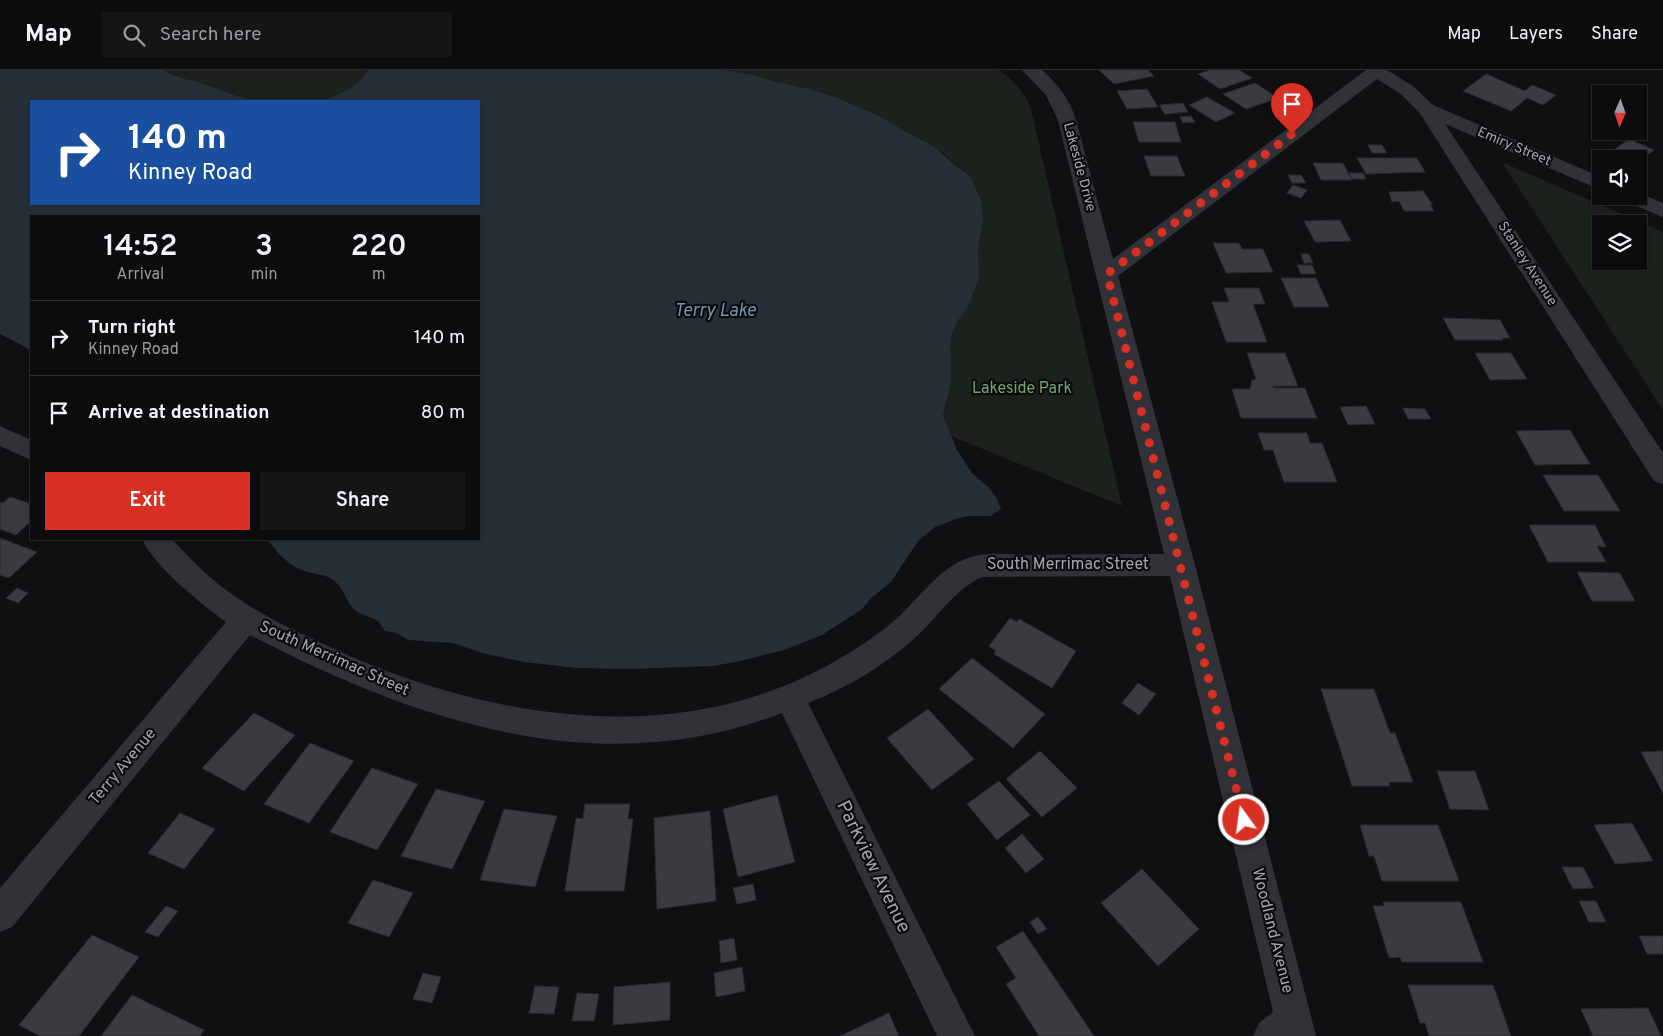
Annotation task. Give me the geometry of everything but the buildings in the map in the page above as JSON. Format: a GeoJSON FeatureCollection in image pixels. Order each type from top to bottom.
{"type":"FeatureCollection","features":[{"type":"Feature","properties":{"kind":"street","name":"Lakeside Drive"},"geometry":{"type":"LineString","coordinates":[[1032,70],[1052,89],[1065,112],[1107,274]]}},
{"type":"Feature","properties":{"kind":"street"},"geometry":{"type":"LineString","coordinates":[[1107,274],[1376,70]]}},
{"type":"Feature","properties":{"kind":"street","name":"Stanley Avenue"},"geometry":{"type":"LineString","coordinates":[[1376,70],[1407,90],[1426,109],[1663,474]]}},
{"type":"Feature","properties":{"kind":"street","name":"Emiry Street"},"geometry":{"type":"LineString","coordinates":[[1426,109],[1592,180]]}},
{"type":"Feature","properties":{"kind":"street"},"geometry":{"type":"LineString","coordinates":[[1647,204],[1663,211]]}},
{"type":"Feature","properties":{"kind":"street","name":"Woodland Avenue"},"geometry":{"type":"LineString","coordinates":[[1107,274],[1181,565],[1287,1030]]}},
{"type":"Feature","properties":{"kind":"street"},"geometry":{"type":"LineString","coordinates":[[0,435],[30,450]]}},
{"type":"Feature","properties":{"kind":"street","name":"South Merrimac Street"},"geometry":{"type":"LineString","coordinates":[[156,540],[185,572],[207,592],[246,619],[339,665],[396,689],[483,716],[541,727],[594,732],[662,730],[720,720],[751,712],[790,698],[832,679],[875,652],[919,616],[955,577],[979,566],[1181,565]]}},
{"type":"Feature","properties":{"kind":"street","name":"Terry Avenue"},"geometry":{"type":"LineString","coordinates":[[0,915],[246,619]]}},
{"type":"Feature","properties":{"kind":"street","name":"Parkview Avenue"},"geometry":{"type":"LineString","coordinates":[[790,698],[956,1036]]}},
{"type":"Feature","properties":{"kind":"green space"},"geometry":{"type":"Polygon","coordinates":[[[163,70],[368,70],[352,88],[342,94],[320,100],[249,100],[163,70]]]}},
{"type":"Feature","properties":{"kind":"green space","name":"Lakeside Park"},"geometry":{"type":"Polygon","coordinates":[[[722,70],[999,70],[1018,87],[1031,109],[1122,506],[951,436],[943,416],[950,340],[958,320],[965,312],[979,275],[978,248],[983,222],[982,203],[969,176],[944,154],[904,130],[806,88],[722,70]]]}},
{"type":"Feature","properties":{"kind":"green space"},"geometry":{"type":"Polygon","coordinates":[[[1502,162],[1592,201],[1592,205],[1601,205],[1624,215],[1592,215],[1592,270],[1647,270],[1647,225],[1663,232],[1663,410],[1502,162]]]}},
{"type":"Feature","properties":{"kind":"water","name":"Terry Lake"},"geometry":{"type":"Polygon","coordinates":[[[0,70],[163,70],[252,100],[30,100],[30,205],[480,205],[480,100],[322,100],[353,87],[368,70],[722,70],[754,75],[806,88],[873,113],[934,147],[969,176],[973,182],[982,203],[983,222],[978,248],[979,275],[965,312],[958,320],[950,340],[951,381],[943,416],[957,450],[972,473],[996,497],[1001,509],[991,516],[967,516],[935,527],[918,541],[891,582],[871,598],[862,609],[822,635],[784,650],[712,666],[630,669],[577,668],[524,662],[482,653],[453,643],[409,640],[396,633],[385,631],[373,618],[360,614],[352,607],[336,582],[294,566],[280,555],[267,540],[480,540],[480,215],[30,215],[30,349],[0,334],[0,70]]]}},
{"type":"Feature","properties":{"kind":"route"},"geometry":{"type":"LineString","coordinates":[[1244,820],[1107,274],[1292,134]]}}]}
